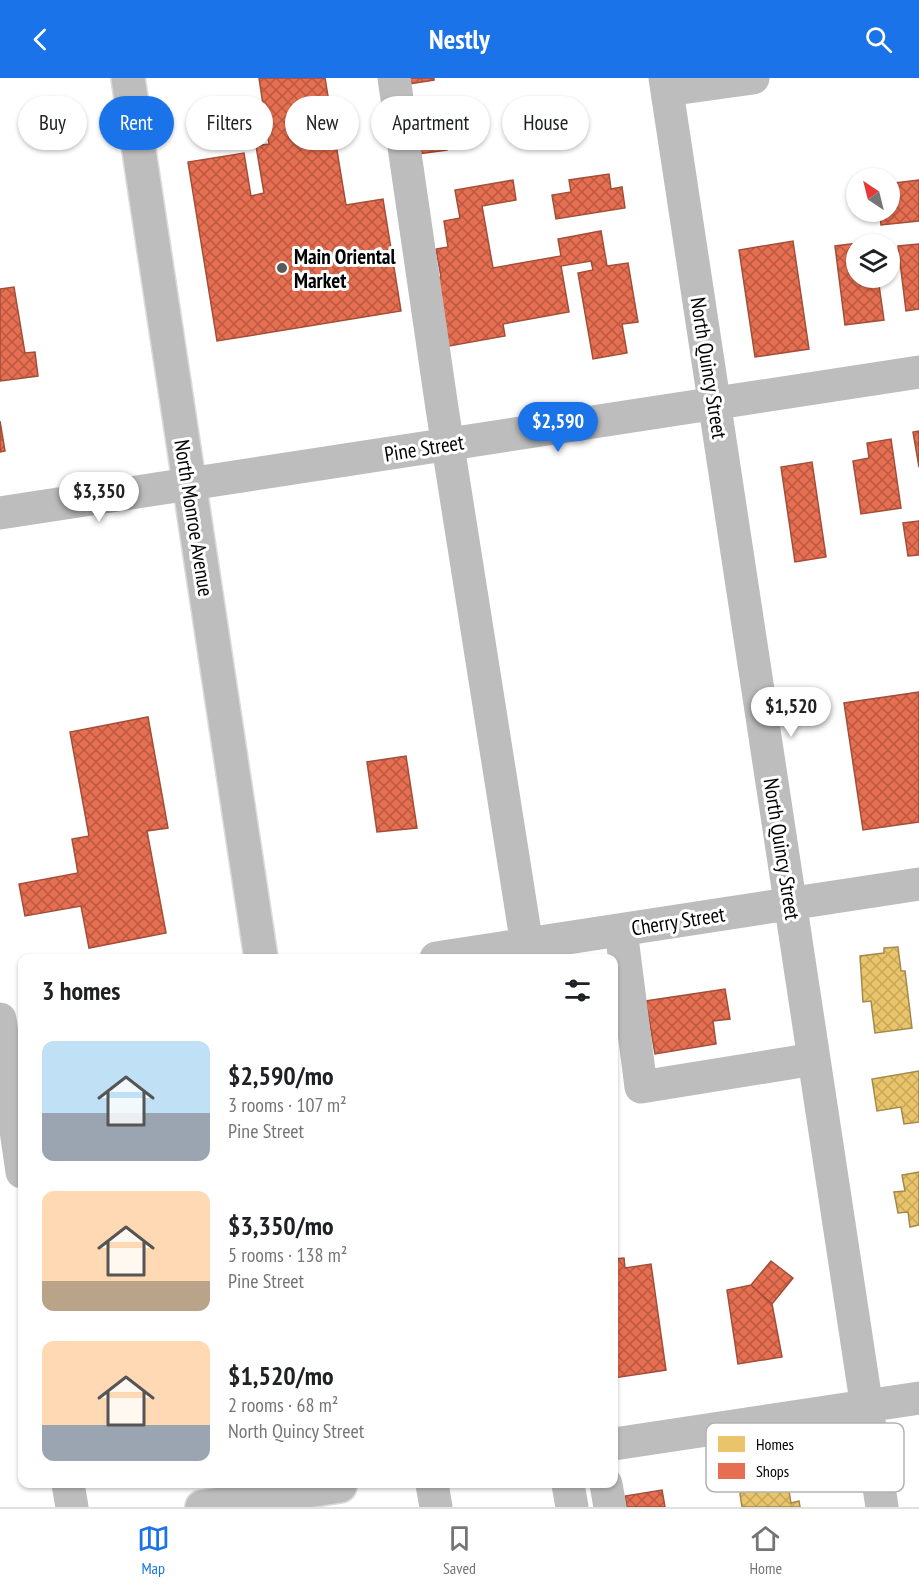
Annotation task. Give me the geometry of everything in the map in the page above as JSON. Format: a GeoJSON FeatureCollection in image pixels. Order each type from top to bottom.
{"type":"FeatureCollection","features":[{"type":"Feature","properties":{"kind":"street","name":"North Monroe Avenue"},"geometry":{"type":"LineString","coordinates":[[128,78],[260,954]]}},
{"type":"Feature","properties":{"kind":"street"},"geometry":{"type":"LineString","coordinates":[[394,78],[447,444],[528,952]]}},
{"type":"Feature","properties":{"kind":"street"},"geometry":{"type":"LineString","coordinates":[[666,84],[753,78]]}},
{"type":"Feature","properties":{"kind":"street","name":"North Quincy Street"},"geometry":{"type":"LineString","coordinates":[[666,84],[869,1423]]}},
{"type":"Feature","properties":{"kind":"street","name":"Pine Street"},"geometry":{"type":"LineString","coordinates":[[0,513],[919,372]]}},
{"type":"Feature","properties":{"kind":"street","name":"Cherry Street"},"geometry":{"type":"LineString","coordinates":[[497,954],[528,952],[621,930],[919,884]]}},
{"type":"Feature","properties":{"kind":"street"},"geometry":{"type":"LineString","coordinates":[[621,930],[641,1087],[814,1059]]}},
{"type":"Feature","properties":{"kind":"street"},"geometry":{"type":"LineString","coordinates":[[6,1022],[18,1134]]}},
{"type":"Feature","properties":{"kind":"street"},"geometry":{"type":"LineString","coordinates":[[753,1423],[919,1398]]}},
{"type":"Feature","properties":{"kind":"street"},"geometry":{"type":"LineString","coordinates":[[618,1443],[706,1430]]}},
{"type":"Feature","properties":{"kind":"street"},"geometry":{"type":"LineString","coordinates":[[69,1488],[72,1507]]}},
{"type":"Feature","properties":{"kind":"street"},"geometry":{"type":"LineString","coordinates":[[433,1488],[436,1507]]}},
{"type":"Feature","properties":{"kind":"street"},"geometry":{"type":"LineString","coordinates":[[607,1488],[610,1507]]}},
{"type":"Feature","properties":{"kind":"street"},"geometry":{"type":"LineString","coordinates":[[202,1507],[344,1490]]}},
{"type":"Feature","properties":{"kind":"street","name":"North Quincy Street"},"geometry":{"type":"LineString","coordinates":[[880,1492],[882,1507]]}},
{"type":"Feature","properties":{"kind":"building: Homes"},"geometry":{"type":"Polygon","coordinates":[[[898,947],[901,971],[905,971],[912,1028],[875,1033],[871,1001],[863,1002],[860,956],[884,953],[884,948],[898,947]]]}},
{"type":"Feature","properties":{"kind":"building: Homes"},"geometry":{"type":"Polygon","coordinates":[[[919,1071],[919,1122],[904,1124],[901,1107],[877,1111],[872,1079],[919,1071]]]}},
{"type":"Feature","properties":{"kind":"building: Homes"},"geometry":{"type":"Polygon","coordinates":[[[919,1172],[919,1225],[910,1227],[908,1212],[898,1213],[894,1192],[905,1191],[902,1175],[919,1172]]]}},
{"type":"Feature","properties":{"kind":"building: Homes"},"geometry":{"type":"Polygon","coordinates":[[[741,1492],[789,1492],[791,1503],[799,1501],[800,1507],[742,1507],[741,1492]]]}},
{"type":"Feature","properties":{"kind":"building: Shops"},"geometry":{"type":"Polygon","coordinates":[[[259,78],[325,78],[328,96],[285,96],[285,150],[337,150],[346,205],[383,199],[401,311],[217,341],[188,162],[244,153],[251,196],[264,193],[257,150],[273,150],[273,96],[262,96],[259,78]]]}},
{"type":"Feature","properties":{"kind":"building: Shops"},"geometry":{"type":"Polygon","coordinates":[[[402,78],[434,78],[434,80],[403,85],[402,78]]]}},
{"type":"Feature","properties":{"kind":"building: Shops"},"geometry":{"type":"Polygon","coordinates":[[[417,150],[447,150],[418,154],[417,150]]]}},
{"type":"Feature","properties":{"kind":"building: Shops"},"geometry":{"type":"Polygon","coordinates":[[[609,174],[611,189],[622,187],[625,208],[556,219],[552,195],[571,192],[569,180],[609,174]]]}},
{"type":"Feature","properties":{"kind":"building: Shops"},"geometry":{"type":"Polygon","coordinates":[[[513,180],[516,200],[482,206],[493,268],[561,256],[558,239],[601,231],[607,266],[628,263],[638,322],[622,324],[627,353],[593,359],[578,273],[593,270],[591,261],[561,266],[569,312],[503,324],[505,336],[444,347],[432,278],[441,277],[436,249],[448,247],[444,221],[460,218],[455,190],[513,180]]]}},
{"type":"Feature","properties":{"kind":"building: Shops"},"geometry":{"type":"Polygon","coordinates":[[[919,180],[919,221],[881,225],[881,222],[900,222],[900,182],[919,180]]]}},
{"type":"Feature","properties":{"kind":"building: Shops"},"geometry":{"type":"Polygon","coordinates":[[[793,241],[809,349],[755,357],[739,250],[793,241]]]}},
{"type":"Feature","properties":{"kind":"building: Shops"},"geometry":{"type":"Polygon","coordinates":[[[919,244],[919,309],[906,311],[900,246],[919,244]]]}},
{"type":"Feature","properties":{"kind":"building: Shops"},"geometry":{"type":"Polygon","coordinates":[[[846,245],[846,288],[879,288],[884,320],[845,325],[835,246],[846,245]]]}},
{"type":"Feature","properties":{"kind":"building: Shops"},"geometry":{"type":"Polygon","coordinates":[[[14,287],[25,353],[35,352],[38,376],[0,381],[0,289],[14,287]]]}},
{"type":"Feature","properties":{"kind":"building: Shops"},"geometry":{"type":"Polygon","coordinates":[[[0,421],[5,451],[0,452],[0,421]]]}},
{"type":"Feature","properties":{"kind":"building: Shops"},"geometry":{"type":"Polygon","coordinates":[[[919,431],[919,467],[913,432],[919,431]]]}},
{"type":"Feature","properties":{"kind":"building: Shops"},"geometry":{"type":"Polygon","coordinates":[[[891,439],[901,508],[861,514],[853,461],[869,458],[867,443],[891,439]]]}},
{"type":"Feature","properties":{"kind":"building: Shops"},"geometry":{"type":"Polygon","coordinates":[[[812,462],[826,557],[795,562],[781,467],[812,462]]]}},
{"type":"Feature","properties":{"kind":"building: Shops"},"geometry":{"type":"Polygon","coordinates":[[[919,521],[919,555],[908,556],[903,523],[919,521]]]}},
{"type":"Feature","properties":{"kind":"building: Shops"},"geometry":{"type":"Polygon","coordinates":[[[919,692],[919,822],[863,830],[844,703],[919,692]]]}},
{"type":"Feature","properties":{"kind":"building: Shops"},"geometry":{"type":"Polygon","coordinates":[[[148,717],[168,828],[147,831],[166,933],[89,948],[81,906],[25,916],[19,884],[78,873],[72,839],[89,836],[70,732],[148,717]]]}},
{"type":"Feature","properties":{"kind":"building: Shops"},"geometry":{"type":"Polygon","coordinates":[[[406,756],[417,828],[377,832],[367,762],[406,756]]]}},
{"type":"Feature","properties":{"kind":"building: Shops"},"geometry":{"type":"Polygon","coordinates":[[[725,989],[730,1019],[713,1021],[716,1044],[655,1054],[646,1001],[725,989]]]}},
{"type":"Feature","properties":{"kind":"building: Shops"},"geometry":{"type":"Polygon","coordinates":[[[624,1258],[625,1268],[651,1264],[666,1370],[618,1377],[618,1259],[624,1258]]]}},
{"type":"Feature","properties":{"kind":"building: Shops"},"geometry":{"type":"Polygon","coordinates":[[[771,1261],[793,1278],[772,1304],[751,1285],[771,1261]]]}},
{"type":"Feature","properties":{"kind":"building: Shops"},"geometry":{"type":"Polygon","coordinates":[[[751,1285],[772,1304],[782,1357],[738,1364],[727,1290],[751,1285]]]}},
{"type":"Feature","properties":{"kind":"building: Shops"},"geometry":{"type":"Polygon","coordinates":[[[662,1490],[665,1507],[627,1507],[625,1496],[662,1490]]]}},
{"type":"Feature","properties":{"kind":"place","name":"Main Oriental Market"},"geometry":{"type":"Point","coordinates":[282,268]}}]}
